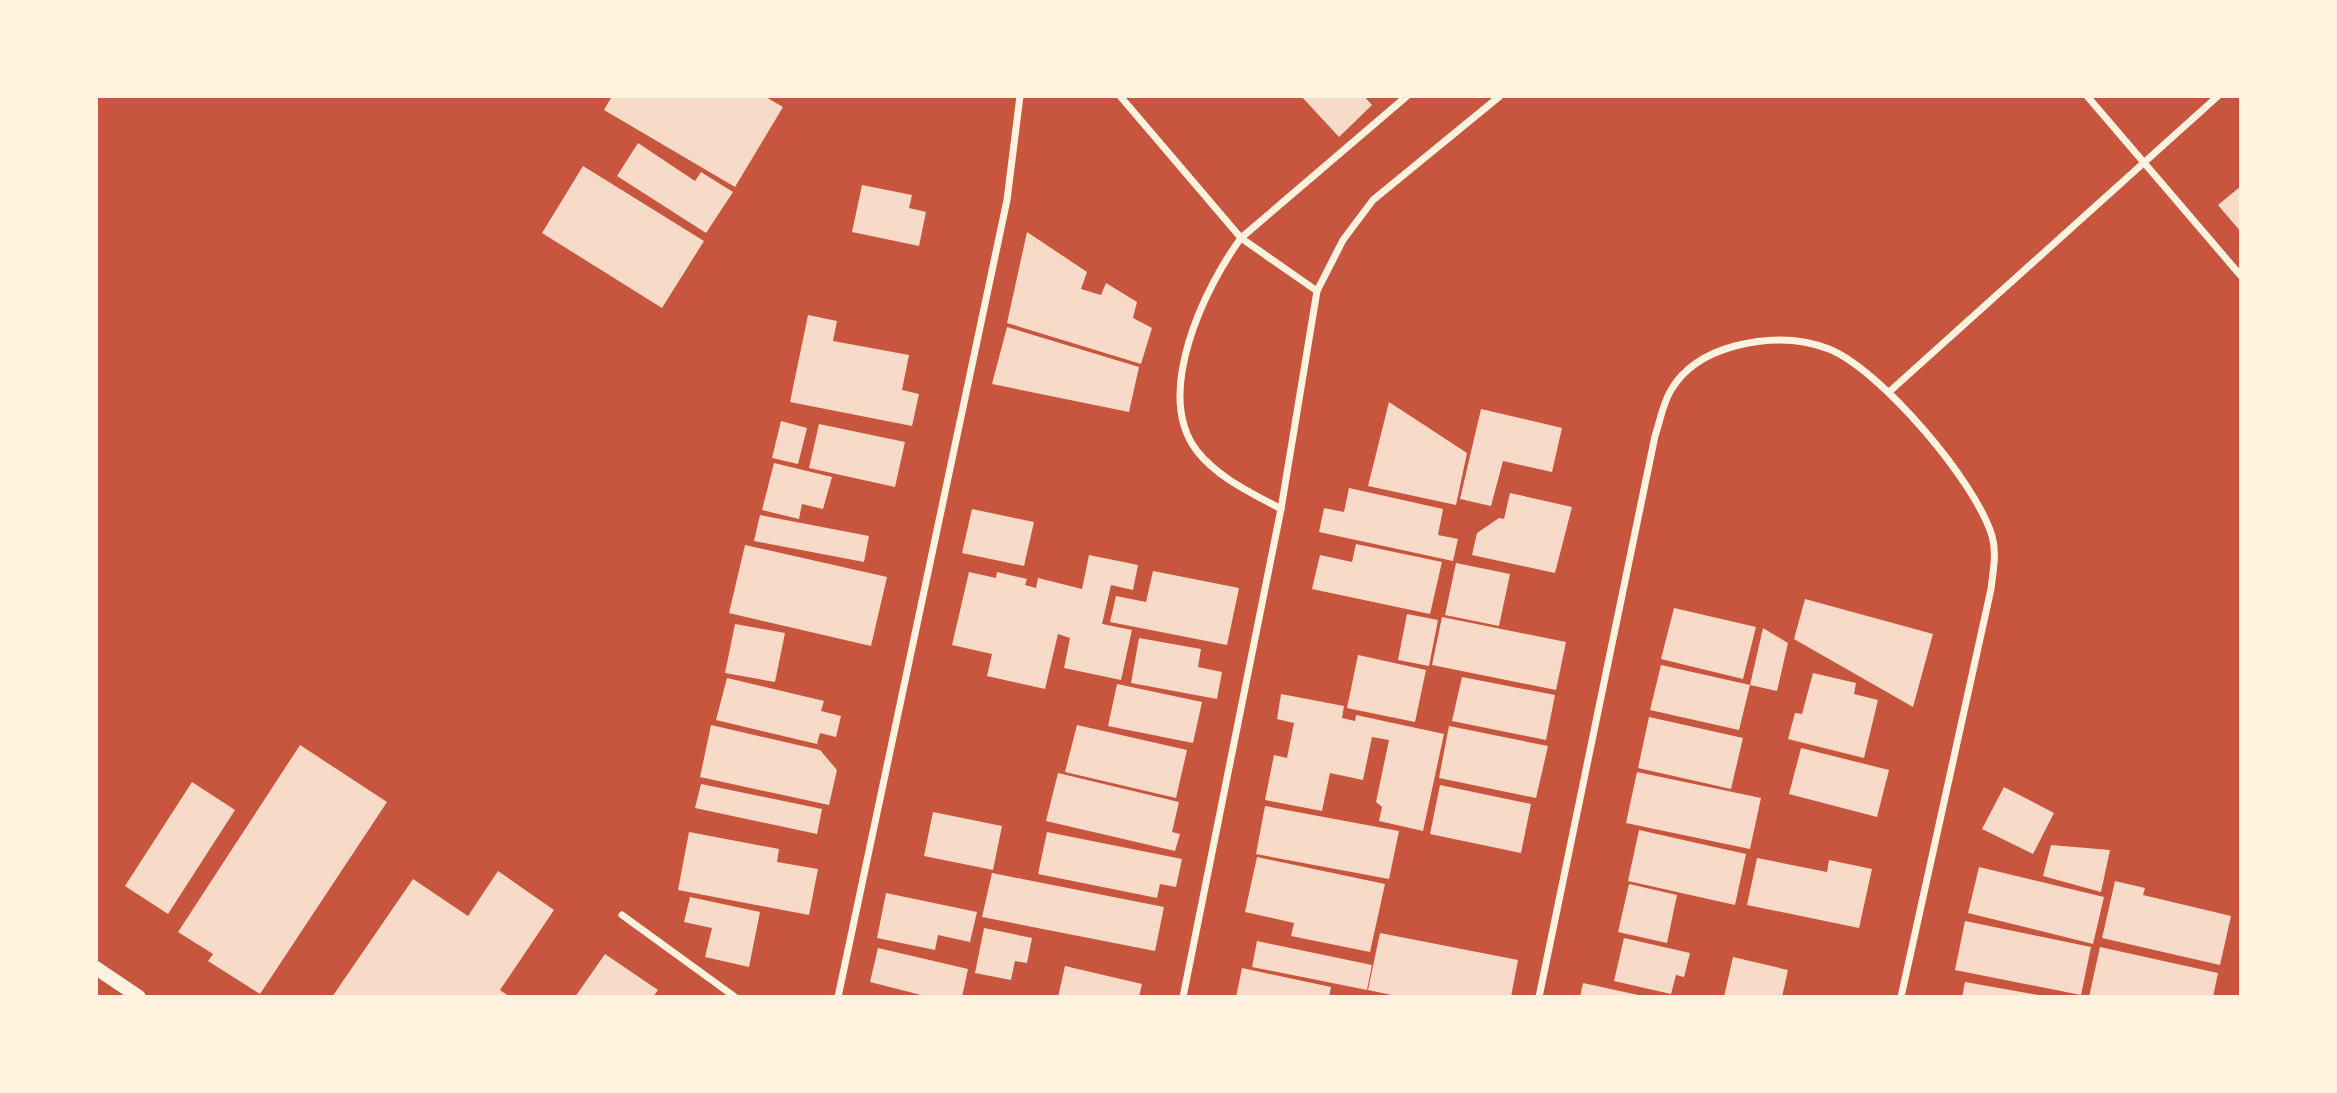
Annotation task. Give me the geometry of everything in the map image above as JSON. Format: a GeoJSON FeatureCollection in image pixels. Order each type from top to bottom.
{"type":"FeatureCollection","features":[{"type":"Feature","properties":{"kind":"main road"},"geometry":{"type":"LineString","coordinates":[[96,968],[139,997]]}},
{"type":"Feature","properties":{"kind":"street"},"geometry":{"type":"LineString","coordinates":[[838,997],[1007,200],[1020,96]]}},
{"type":"Feature","properties":{"kind":"street"},"geometry":{"type":"LineString","coordinates":[[1120,96],[1241,238],[1317,291]]}},
{"type":"Feature","properties":{"kind":"street"},"geometry":{"type":"LineString","coordinates":[[1280,509],[1217,471],[1196,451],[1182,421],[1182,377],[1188,345],[1222,263],[1241,238],[1407,96]]}},
{"type":"Feature","properties":{"kind":"street"},"geometry":{"type":"LineString","coordinates":[[1183,997],[1280,509],[1317,291],[1343,240],[1373,200],[1500,96]]}},
{"type":"Feature","properties":{"kind":"street"},"geometry":{"type":"LineString","coordinates":[[2087,96],[2241,276]]}},
{"type":"Feature","properties":{"kind":"street"},"geometry":{"type":"LineString","coordinates":[[1889,393],[2218,96]]}},
{"type":"Feature","properties":{"kind":"street"},"geometry":{"type":"LineString","coordinates":[[1539,997],[1655,436],[1670,390],[1700,358],[1753,341],[1796,339],[1831,350],[1889,393],[1963,481],[1983,512],[1993,539],[1994,565],[1901,997]]}},
{"type":"Feature","properties":{"kind":"street"},"geometry":{"type":"LineString","coordinates":[[622,915],[735,997]]}},
{"type":"Feature","properties":{"kind":"building"},"geometry":{"type":"Polygon","coordinates":[[[612,96],[764,96],[783,107],[735,187],[604,110],[612,96]]]}},
{"type":"Feature","properties":{"kind":"building"},"geometry":{"type":"Polygon","coordinates":[[[1301,96],[1364,96],[1372,105],[1339,137],[1301,96]]]}},
{"type":"Feature","properties":{"kind":"building"},"geometry":{"type":"Polygon","coordinates":[[[638,143],[695,181],[701,172],[733,192],[706,233],[617,176],[638,143]]]}},
{"type":"Feature","properties":{"kind":"building"},"geometry":{"type":"Polygon","coordinates":[[[583,166],[704,241],[662,308],[542,233],[583,166]]]}},
{"type":"Feature","properties":{"kind":"building"},"geometry":{"type":"Polygon","coordinates":[[[862,185],[912,195],[909,208],[926,212],[919,246],[852,232],[862,185]]]}},
{"type":"Feature","properties":{"kind":"building"},"geometry":{"type":"Polygon","coordinates":[[[2241,186],[2241,232],[2218,205],[2241,186]]]}},
{"type":"Feature","properties":{"kind":"building"},"geometry":{"type":"Polygon","coordinates":[[[1027,232],[1087,272],[1081,289],[1101,295],[1106,283],[1137,302],[1133,318],[1152,328],[1141,364],[1007,323],[1027,232]]]}},
{"type":"Feature","properties":{"kind":"building"},"geometry":{"type":"Polygon","coordinates":[[[808,315],[837,321],[833,341],[909,355],[902,390],[919,394],[912,426],[790,402],[808,315]]]}},
{"type":"Feature","properties":{"kind":"building"},"geometry":{"type":"Polygon","coordinates":[[[1007,327],[1139,367],[1129,412],[992,384],[1007,327]]]}},
{"type":"Feature","properties":{"kind":"building"},"geometry":{"type":"Polygon","coordinates":[[[1389,402],[1467,453],[1456,505],[1368,486],[1389,402]]]}},
{"type":"Feature","properties":{"kind":"building"},"geometry":{"type":"Polygon","coordinates":[[[1481,409],[1562,428],[1552,472],[1503,461],[1491,506],[1460,499],[1481,409]]]}},
{"type":"Feature","properties":{"kind":"building"},"geometry":{"type":"Polygon","coordinates":[[[781,421],[807,428],[798,464],[772,458],[781,421]]]}},
{"type":"Feature","properties":{"kind":"building"},"geometry":{"type":"Polygon","coordinates":[[[819,424],[905,442],[895,487],[809,468],[819,424]]]}},
{"type":"Feature","properties":{"kind":"building"},"geometry":{"type":"Polygon","coordinates":[[[774,463],[832,477],[823,509],[802,504],[799,519],[762,510],[774,463]]]}},
{"type":"Feature","properties":{"kind":"building"},"geometry":{"type":"Polygon","coordinates":[[[1349,488],[1443,509],[1438,535],[1458,539],[1453,561],[1319,532],[1324,508],[1344,512],[1349,488]]]}},
{"type":"Feature","properties":{"kind":"building"},"geometry":{"type":"Polygon","coordinates":[[[1510,493],[1572,507],[1555,573],[1472,555],[1477,533],[1499,518],[1504,519],[1510,493]]]}},
{"type":"Feature","properties":{"kind":"building"},"geometry":{"type":"Polygon","coordinates":[[[972,509],[1034,522],[1024,566],[962,553],[972,509]]]}},
{"type":"Feature","properties":{"kind":"building"},"geometry":{"type":"Polygon","coordinates":[[[760,515],[869,536],[864,562],[754,541],[760,515]]]}},
{"type":"Feature","properties":{"kind":"building"},"geometry":{"type":"Polygon","coordinates":[[[1356,544],[1442,562],[1430,614],[1312,589],[1320,555],[1352,562],[1356,544]]]}},
{"type":"Feature","properties":{"kind":"building"},"geometry":{"type":"Polygon","coordinates":[[[745,545],[887,577],[871,646],[729,613],[745,545]]]}},
{"type":"Feature","properties":{"kind":"building"},"geometry":{"type":"Polygon","coordinates":[[[1089,555],[1138,565],[1133,590],[1111,585],[1102,624],[1132,630],[1121,680],[1064,668],[1070,638],[1058,634],[1045,689],[987,676],[992,654],[952,645],[969,572],[996,578],[997,572],[1027,579],[1025,585],[1036,588],[1038,578],[1082,589],[1089,555]]]}},
{"type":"Feature","properties":{"kind":"building"},"geometry":{"type":"Polygon","coordinates":[[[1456,563],[1510,574],[1499,626],[1445,615],[1456,563]]]}},
{"type":"Feature","properties":{"kind":"building"},"geometry":{"type":"Polygon","coordinates":[[[1153,571],[1239,588],[1227,645],[1110,622],[1116,596],[1146,602],[1153,571]]]}},
{"type":"Feature","properties":{"kind":"building"},"geometry":{"type":"Polygon","coordinates":[[[1805,599],[1933,634],[1913,707],[1794,639],[1805,599]]]}},
{"type":"Feature","properties":{"kind":"building"},"geometry":{"type":"Polygon","coordinates":[[[1674,608],[1756,627],[1743,679],[1661,659],[1674,608]]]}},
{"type":"Feature","properties":{"kind":"building"},"geometry":{"type":"Polygon","coordinates":[[[1407,614],[1438,620],[1429,666],[1398,660],[1407,614]]]}},
{"type":"Feature","properties":{"kind":"building"},"geometry":{"type":"Polygon","coordinates":[[[1442,617],[1566,642],[1556,690],[1432,665],[1442,617]]]}},
{"type":"Feature","properties":{"kind":"building"},"geometry":{"type":"Polygon","coordinates":[[[735,624],[785,633],[775,682],[725,673],[735,624]]]}},
{"type":"Feature","properties":{"kind":"building"},"geometry":{"type":"Polygon","coordinates":[[[1763,628],[1788,643],[1777,691],[1750,685],[1763,628]]]}},
{"type":"Feature","properties":{"kind":"building"},"geometry":{"type":"Polygon","coordinates":[[[1139,638],[1201,649],[1198,667],[1222,672],[1217,699],[1131,683],[1139,638]]]}},
{"type":"Feature","properties":{"kind":"building"},"geometry":{"type":"Polygon","coordinates":[[[1358,655],[1426,670],[1415,722],[1347,708],[1358,655]]]}},
{"type":"Feature","properties":{"kind":"building"},"geometry":{"type":"Polygon","coordinates":[[[1661,665],[1750,685],[1739,730],[1650,710],[1661,665]]]}},
{"type":"Feature","properties":{"kind":"building"},"geometry":{"type":"Polygon","coordinates":[[[1813,673],[1856,683],[1854,694],[1878,700],[1864,758],[1788,739],[1795,713],[1802,714],[1813,673]]]}},
{"type":"Feature","properties":{"kind":"building"},"geometry":{"type":"Polygon","coordinates":[[[1462,677],[1555,695],[1546,740],[1452,721],[1462,677]]]}},
{"type":"Feature","properties":{"kind":"building"},"geometry":{"type":"Polygon","coordinates":[[[727,678],[824,701],[821,711],[841,716],[836,737],[820,733],[817,744],[716,720],[727,678]]]}},
{"type":"Feature","properties":{"kind":"building"},"geometry":{"type":"Polygon","coordinates":[[[1117,684],[1202,702],[1193,743],[1108,726],[1117,684]]]}},
{"type":"Feature","properties":{"kind":"building"},"geometry":{"type":"Polygon","coordinates":[[[1281,694],[1344,706],[1342,718],[1355,721],[1356,715],[1444,734],[1423,831],[1379,821],[1382,807],[1376,802],[1389,740],[1372,737],[1363,780],[1330,773],[1322,811],[1265,800],[1274,755],[1287,758],[1294,723],[1277,719],[1281,694]]]}},
{"type":"Feature","properties":{"kind":"building"},"geometry":{"type":"Polygon","coordinates":[[[1649,717],[1743,738],[1731,789],[1638,768],[1649,717]]]}},
{"type":"Feature","properties":{"kind":"building"},"geometry":{"type":"Polygon","coordinates":[[[711,725],[820,750],[837,770],[829,805],[700,777],[711,725]]]}},
{"type":"Feature","properties":{"kind":"building"},"geometry":{"type":"Polygon","coordinates":[[[1077,725],[1187,750],[1176,798],[1065,772],[1077,725]]]}},
{"type":"Feature","properties":{"kind":"building"},"geometry":{"type":"Polygon","coordinates":[[[1449,726],[1548,746],[1536,798],[1439,778],[1449,726]]]}},
{"type":"Feature","properties":{"kind":"building"},"geometry":{"type":"Polygon","coordinates":[[[300,745],[387,802],[260,994],[208,961],[213,954],[178,932],[300,745]]]}},
{"type":"Feature","properties":{"kind":"building"},"geometry":{"type":"Polygon","coordinates":[[[1801,748],[1889,770],[1877,817],[1789,794],[1801,748]]]}},
{"type":"Feature","properties":{"kind":"building"},"geometry":{"type":"Polygon","coordinates":[[[1637,772],[1761,798],[1750,849],[1626,823],[1637,772]]]}},
{"type":"Feature","properties":{"kind":"building"},"geometry":{"type":"Polygon","coordinates":[[[1058,773],[1179,802],[1172,832],[1180,834],[1175,851],[1046,821],[1058,773]]]}},
{"type":"Feature","properties":{"kind":"building"},"geometry":{"type":"Polygon","coordinates":[[[192,782],[235,810],[168,914],[125,886],[192,782]]]}},
{"type":"Feature","properties":{"kind":"building"},"geometry":{"type":"Polygon","coordinates":[[[701,784],[822,809],[817,834],[695,808],[701,784]]]}},
{"type":"Feature","properties":{"kind":"building"},"geometry":{"type":"Polygon","coordinates":[[[1440,785],[1531,804],[1521,853],[1430,834],[1440,785]]]}},
{"type":"Feature","properties":{"kind":"building"},"geometry":{"type":"Polygon","coordinates":[[[2004,787],[2054,813],[2033,854],[1982,829],[2004,787]]]}},
{"type":"Feature","properties":{"kind":"building"},"geometry":{"type":"Polygon","coordinates":[[[1265,806],[1399,831],[1389,879],[1256,854],[1265,806]]]}},
{"type":"Feature","properties":{"kind":"building"},"geometry":{"type":"Polygon","coordinates":[[[933,812],[1002,826],[993,870],[924,856],[933,812]]]}},
{"type":"Feature","properties":{"kind":"building"},"geometry":{"type":"Polygon","coordinates":[[[1639,830],[1746,854],[1735,905],[1628,881],[1639,830]]]}},
{"type":"Feature","properties":{"kind":"building"},"geometry":{"type":"Polygon","coordinates":[[[689,832],[779,849],[777,862],[818,869],[809,915],[678,890],[689,832]]]}},
{"type":"Feature","properties":{"kind":"building"},"geometry":{"type":"Polygon","coordinates":[[[1047,832],[1182,859],[1176,887],[1160,884],[1157,898],[1038,874],[1047,832]]]}},
{"type":"Feature","properties":{"kind":"building"},"geometry":{"type":"Polygon","coordinates":[[[2051,845],[2110,850],[2101,892],[2043,876],[2051,845]]]}},
{"type":"Feature","properties":{"kind":"building"},"geometry":{"type":"Polygon","coordinates":[[[1257,857],[1385,884],[1370,952],[1291,936],[1294,923],[1245,912],[1257,857]]]}},
{"type":"Feature","properties":{"kind":"building"},"geometry":{"type":"Polygon","coordinates":[[[1757,858],[1827,872],[1829,860],[1872,869],[1859,928],[1747,905],[1757,858]]]}},
{"type":"Feature","properties":{"kind":"building"},"geometry":{"type":"Polygon","coordinates":[[[1979,867],[2104,897],[2093,944],[1968,913],[1979,867]]]}},
{"type":"Feature","properties":{"kind":"building"},"geometry":{"type":"Polygon","coordinates":[[[498,871],[554,910],[500,990],[510,997],[332,997],[413,879],[468,916],[498,871]]]}},
{"type":"Feature","properties":{"kind":"building"},"geometry":{"type":"Polygon","coordinates":[[[992,873],[1164,907],[1155,951],[982,917],[992,873]]]}},
{"type":"Feature","properties":{"kind":"building"},"geometry":{"type":"Polygon","coordinates":[[[2115,881],[2145,888],[2143,895],[2231,916],[2220,965],[2102,938],[2115,881]]]}},
{"type":"Feature","properties":{"kind":"building"},"geometry":{"type":"Polygon","coordinates":[[[1629,884],[1677,895],[1667,943],[1618,932],[1629,884]]]}},
{"type":"Feature","properties":{"kind":"building"},"geometry":{"type":"Polygon","coordinates":[[[886,893],[977,912],[970,942],[938,935],[935,950],[877,938],[886,893]]]}},
{"type":"Feature","properties":{"kind":"building"},"geometry":{"type":"Polygon","coordinates":[[[690,897],[760,912],[749,967],[705,957],[712,928],[684,922],[690,897]]]}},
{"type":"Feature","properties":{"kind":"building"},"geometry":{"type":"Polygon","coordinates":[[[1965,921],[2091,947],[2081,995],[1955,970],[1965,921]]]}},
{"type":"Feature","properties":{"kind":"building"},"geometry":{"type":"Polygon","coordinates":[[[984,928],[1032,938],[1027,963],[1015,961],[1011,980],[975,973],[984,928]]]}},
{"type":"Feature","properties":{"kind":"building"},"geometry":{"type":"Polygon","coordinates":[[[1380,933],[1518,960],[1511,997],[1401,997],[1368,990],[1380,933]]]}},
{"type":"Feature","properties":{"kind":"building"},"geometry":{"type":"Polygon","coordinates":[[[1624,938],[1690,953],[1684,977],[1676,975],[1671,994],[1614,981],[1624,938]]]}},
{"type":"Feature","properties":{"kind":"building"},"geometry":{"type":"Polygon","coordinates":[[[1257,941],[1372,965],[1367,990],[1252,967],[1257,941]]]}},
{"type":"Feature","properties":{"kind":"building"},"geometry":{"type":"Polygon","coordinates":[[[2100,947],[2218,973],[2213,997],[2089,997],[2100,947]]]}},
{"type":"Feature","properties":{"kind":"building"},"geometry":{"type":"Polygon","coordinates":[[[878,948],[968,969],[962,997],[929,997],[870,982],[878,948]]]}},
{"type":"Feature","properties":{"kind":"building"},"geometry":{"type":"Polygon","coordinates":[[[605,954],[658,990],[653,997],[575,997],[605,954]]]}},
{"type":"Feature","properties":{"kind":"building"},"geometry":{"type":"Polygon","coordinates":[[[1733,957],[1788,970],[1782,997],[1724,997],[1733,957]]]}},
{"type":"Feature","properties":{"kind":"building"},"geometry":{"type":"Polygon","coordinates":[[[1065,966],[1142,984],[1139,997],[1058,997],[1065,966]]]}},
{"type":"Feature","properties":{"kind":"building"},"geometry":{"type":"Polygon","coordinates":[[[1242,968],[1331,987],[1329,997],[1236,997],[1242,968]]]}},
{"type":"Feature","properties":{"kind":"building"},"geometry":{"type":"Polygon","coordinates":[[[1965,982],[2038,995],[2038,997],[1962,997],[1965,982]]]}},
{"type":"Feature","properties":{"kind":"building"},"geometry":{"type":"Polygon","coordinates":[[[1583,983],[1643,996],[1643,997],[1580,997],[1583,983]]]}}]}
